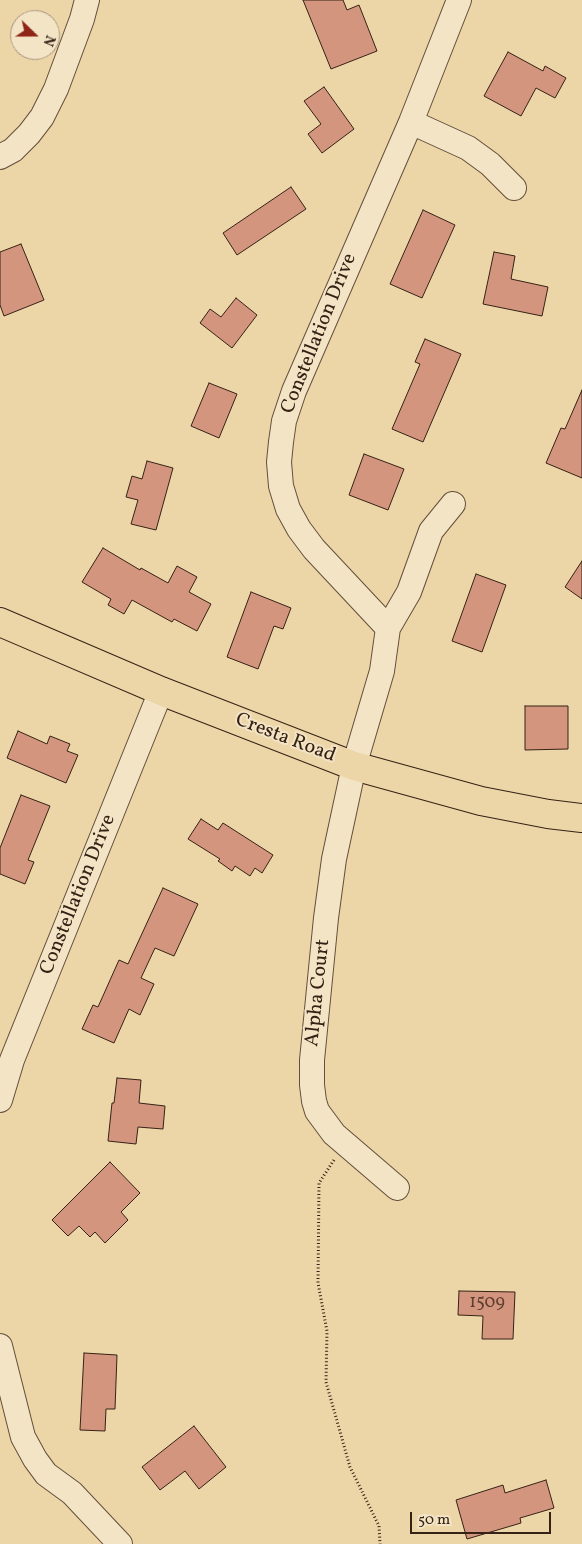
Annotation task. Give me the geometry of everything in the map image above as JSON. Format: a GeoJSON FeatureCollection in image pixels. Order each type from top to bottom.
{"type":"FeatureCollection","features":[{"type":"Feature","properties":{"kind":"main road","name":"Cresta Road"},"geometry":{"type":"LineString","coordinates":[[0,622],[161,691],[354,766],[480,801],[548,814],[582,818]]}},
{"type":"Feature","properties":{"kind":"street"},"geometry":{"type":"LineString","coordinates":[[0,157],[13,150],[42,117],[56,89],[87,0]]}},
{"type":"Feature","properties":{"kind":"street","name":"Constellation Drive"},"geometry":{"type":"LineString","coordinates":[[388,628],[314,549],[299,529],[288,509],[281,486],[279,462],[284,421],[294,391],[410,122],[459,0]]}},
{"type":"Feature","properties":{"kind":"street"},"geometry":{"type":"LineString","coordinates":[[410,122],[468,148],[490,164],[514,188]]}},
{"type":"Feature","properties":{"kind":"street"},"geometry":{"type":"LineString","coordinates":[[354,766],[382,671],[388,628],[409,592],[431,531],[453,504]]}},
{"type":"Feature","properties":{"kind":"street","name":"Constellation Drive"},"geometry":{"type":"LineString","coordinates":[[0,1100],[12,1060],[161,691]]}},
{"type":"Feature","properties":{"kind":"street","name":"Alpha Court"},"geometry":{"type":"LineString","coordinates":[[354,766],[334,859],[328,901],[312,1068],[314,1101],[318,1111],[334,1134],[397,1188]]}},
{"type":"Feature","properties":{"kind":"street"},"geometry":{"type":"LineString","coordinates":[[0,1346],[23,1437],[35,1459],[46,1474],[72,1493],[120,1544]]}},
{"type":"Feature","properties":{"kind":"path"},"geometry":{"type":"LineString","coordinates":[[345,1143],[319,1182],[318,1283],[327,1331],[326,1382],[350,1467],[379,1526],[380,1544]]}},
{"type":"Feature","properties":{"kind":"building"},"geometry":{"type":"Polygon","coordinates":[[[303,0],[343,0],[347,10],[359,5],[377,51],[331,69],[303,0]]]}},
{"type":"Feature","properties":{"kind":"building"},"geometry":{"type":"Polygon","coordinates":[[[508,52],[543,71],[545,66],[566,78],[555,98],[536,88],[521,116],[484,96],[508,52]]]}},
{"type":"Feature","properties":{"kind":"building"},"geometry":{"type":"Polygon","coordinates":[[[324,87],[354,129],[322,153],[308,134],[321,124],[304,101],[324,87]]]}},
{"type":"Feature","properties":{"kind":"building"},"geometry":{"type":"Polygon","coordinates":[[[291,187],[306,209],[237,255],[223,233],[291,187]]]}},
{"type":"Feature","properties":{"kind":"building"},"geometry":{"type":"Polygon","coordinates":[[[423,210],[455,225],[422,298],[390,284],[423,210]]]}},
{"type":"Feature","properties":{"kind":"building"},"geometry":{"type":"Polygon","coordinates":[[[21,244],[44,300],[4,316],[0,305],[0,252],[21,244]]]}},
{"type":"Feature","properties":{"kind":"building"},"geometry":{"type":"Polygon","coordinates":[[[494,252],[515,256],[511,279],[548,287],[542,316],[483,304],[494,252]]]}},
{"type":"Feature","properties":{"kind":"building"},"geometry":{"type":"Polygon","coordinates":[[[236,298],[257,315],[232,348],[200,323],[210,309],[221,317],[236,298]]]}},
{"type":"Feature","properties":{"kind":"building"},"geometry":{"type":"Polygon","coordinates":[[[425,339],[461,354],[423,442],[392,429],[420,364],[415,362],[425,339]]]}},
{"type":"Feature","properties":{"kind":"building"},"geometry":{"type":"Polygon","coordinates":[[[209,383],[237,394],[219,438],[191,426],[209,383]]]}},
{"type":"Feature","properties":{"kind":"building"},"geometry":{"type":"Polygon","coordinates":[[[582,390],[582,478],[546,463],[561,428],[565,429],[582,390]]]}},
{"type":"Feature","properties":{"kind":"building"},"geometry":{"type":"Polygon","coordinates":[[[364,454],[404,469],[388,510],[349,495],[364,454]]]}},
{"type":"Feature","properties":{"kind":"building"},"geometry":{"type":"Polygon","coordinates":[[[147,461],[173,468],[156,530],[131,524],[138,500],[126,497],[132,476],[142,479],[147,461]]]}},
{"type":"Feature","properties":{"kind":"building"},"geometry":{"type":"Polygon","coordinates":[[[103,548],[140,570],[141,568],[168,583],[177,566],[197,577],[189,592],[211,604],[197,631],[174,619],[172,622],[132,600],[124,614],[108,605],[111,599],[82,582],[103,548]]]}},
{"type":"Feature","properties":{"kind":"building"},"geometry":{"type":"Polygon","coordinates":[[[582,561],[582,599],[565,587],[582,561]]]}},
{"type":"Feature","properties":{"kind":"building"},"geometry":{"type":"Polygon","coordinates":[[[476,574],[506,585],[482,652],[452,641],[476,574]]]}},
{"type":"Feature","properties":{"kind":"building"},"geometry":{"type":"Polygon","coordinates":[[[251,592],[291,608],[283,629],[274,626],[258,669],[227,657],[251,592]]]}},
{"type":"Feature","properties":{"kind":"building"},"geometry":{"type":"Polygon","coordinates":[[[525,706],[568,706],[568,749],[525,750],[525,706]]]}},
{"type":"Feature","properties":{"kind":"building"},"geometry":{"type":"Polygon","coordinates":[[[18,731],[47,744],[50,736],[70,744],[67,751],[78,755],[66,783],[7,758],[18,731]]]}},
{"type":"Feature","properties":{"kind":"building"},"geometry":{"type":"Polygon","coordinates":[[[21,795],[50,806],[28,860],[34,862],[25,884],[0,874],[0,848],[21,795]]]}},
{"type":"Feature","properties":{"kind":"building"},"geometry":{"type":"Polygon","coordinates":[[[201,819],[218,830],[223,823],[273,855],[262,873],[255,868],[250,876],[235,866],[232,871],[218,861],[220,859],[188,839],[201,819]]]}},
{"type":"Feature","properties":{"kind":"building"},"geometry":{"type":"Polygon","coordinates":[[[163,888],[198,904],[174,956],[155,948],[141,978],[154,984],[140,1015],[129,1009],[114,1043],[82,1029],[93,1005],[98,1007],[119,960],[128,964],[163,888]]]}},
{"type":"Feature","properties":{"kind":"building"},"geometry":{"type":"Polygon","coordinates":[[[117,1078],[141,1080],[139,1103],[165,1106],[163,1129],[138,1127],[136,1144],[108,1141],[117,1078]]]}},
{"type":"Feature","properties":{"kind":"building"},"geometry":{"type":"Polygon","coordinates":[[[110,1162],[140,1193],[121,1212],[128,1220],[105,1243],[95,1232],[90,1237],[79,1226],[68,1236],[52,1220],[110,1162]]]}},
{"type":"Feature","properties":{"kind":"building"},"geometry":{"type":"Polygon","coordinates":[[[459,1291],[515,1292],[513,1339],[482,1339],[483,1316],[458,1315],[459,1291]]]}},
{"type":"Feature","properties":{"kind":"building"},"geometry":{"type":"Polygon","coordinates":[[[84,1353],[117,1355],[115,1409],[106,1409],[105,1431],[80,1430],[84,1353]]]}},
{"type":"Feature","properties":{"kind":"building"},"geometry":{"type":"Polygon","coordinates":[[[194,1426],[226,1467],[199,1489],[185,1471],[160,1490],[142,1467],[194,1426]]]}},
{"type":"Feature","properties":{"kind":"building"},"geometry":{"type":"Polygon","coordinates":[[[546,1480],[554,1508],[520,1518],[521,1523],[467,1539],[456,1500],[503,1485],[505,1493],[546,1480]]]}}]}
